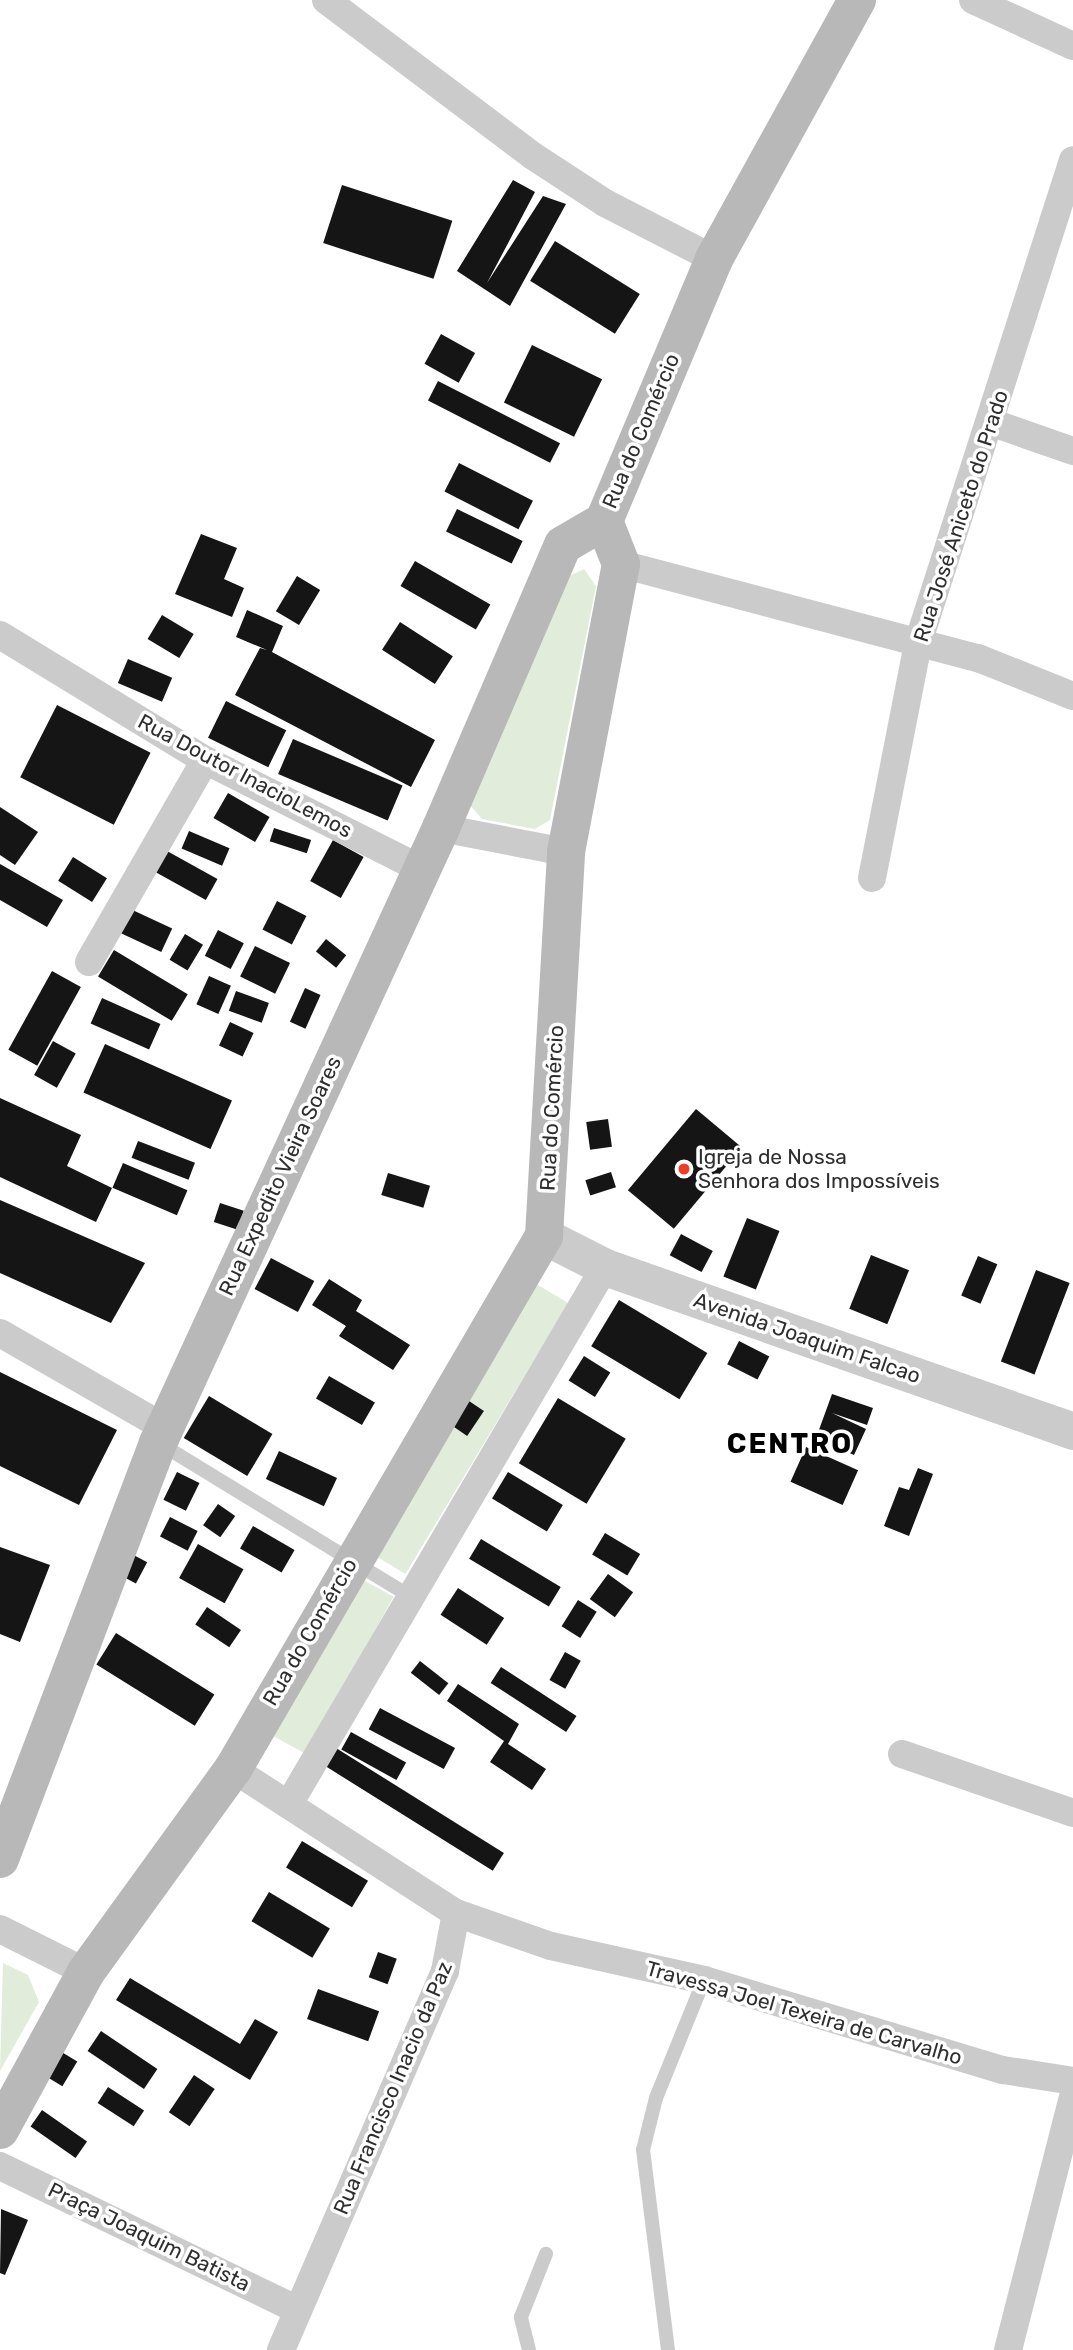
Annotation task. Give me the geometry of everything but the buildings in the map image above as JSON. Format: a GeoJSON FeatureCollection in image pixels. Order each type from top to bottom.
{"type":"FeatureCollection","features":[{"type":"Feature","properties":{"kind":"main road","name":"Rua do Comércio"},"geometry":{"type":"LineString","coordinates":[[0,2130],[86,1972],[233,1769],[351,1560],[544,1236],[566,852],[621,564],[604,521],[714,259],[857,0]]}},
{"type":"Feature","properties":{"kind":"main road","name":"Rua Expedito Vieira Soares"},"geometry":{"type":"LineString","coordinates":[[0,1859],[162,1435],[442,828],[563,545],[604,521]]}},
{"type":"Feature","properties":{"kind":"street"},"geometry":{"type":"LineString","coordinates":[[326,0],[533,156],[605,203],[714,259]]}},
{"type":"Feature","properties":{"kind":"street"},"geometry":{"type":"LineString","coordinates":[[973,0],[1073,46]]}},
{"type":"Feature","properties":{"kind":"street","name":"Rua José Aniceto do Prado"},"geometry":{"type":"LineString","coordinates":[[872,878],[918,643],[993,423],[1073,160]]}},
{"type":"Feature","properties":{"kind":"street"},"geometry":{"type":"LineString","coordinates":[[993,423],[1073,451]]}},
{"type":"Feature","properties":{"kind":"street"},"geometry":{"type":"LineString","coordinates":[[621,564],[978,658],[1073,696]]}},
{"type":"Feature","properties":{"kind":"street","name":"Rua Doutor InacioLemos"},"geometry":{"type":"LineString","coordinates":[[0,635],[205,760],[421,869]]}},
{"type":"Feature","properties":{"kind":"street"},"geometry":{"type":"LineString","coordinates":[[89,962],[205,760]]}},
{"type":"Feature","properties":{"kind":"street"},"geometry":{"type":"LineString","coordinates":[[442,828],[566,852]]}},
{"type":"Feature","properties":{"kind":"street","name":"Avenida Joaquim Falcao"},"geometry":{"type":"LineString","coordinates":[[544,1236],[605,1267],[1073,1431]]}},
{"type":"Feature","properties":{"kind":"street"},"geometry":{"type":"LineString","coordinates":[[289,1804],[605,1267]]}},
{"type":"Feature","properties":{"kind":"street"},"geometry":{"type":"LineString","coordinates":[[0,1333],[162,1435]]}},
{"type":"Feature","properties":{"kind":"street"},"geometry":{"type":"LineString","coordinates":[[902,1754],[1073,1813]]}},
{"type":"Feature","properties":{"kind":"street"},"geometry":{"type":"LineString","coordinates":[[233,1769],[456,1913]]}},
{"type":"Feature","properties":{"kind":"street","name":"Travessa Joel Texeira de Carvalho"},"geometry":{"type":"LineString","coordinates":[[456,1913],[551,1946],[704,1980],[1003,2070],[1073,2081]]}},
{"type":"Feature","properties":{"kind":"street","name":"Rua Francisco Inacio da Paz"},"geometry":{"type":"LineString","coordinates":[[281,2350],[445,1971],[456,1913]]}},
{"type":"Feature","properties":{"kind":"street"},"geometry":{"type":"LineString","coordinates":[[0,1929],[86,1972]]}},
{"type":"Feature","properties":{"kind":"street"},"geometry":{"type":"LineString","coordinates":[[1008,2350],[1073,2097]]}},
{"type":"Feature","properties":{"kind":"street","name":"Praça Joaquim Batista"},"geometry":{"type":"LineString","coordinates":[[0,2166],[298,2310]]}},
{"type":"Feature","properties":{"kind":"lane"},"geometry":{"type":"LineString","coordinates":[[162,1435],[410,1596]]}},
{"type":"Feature","properties":{"kind":"lane"},"geometry":{"type":"LineString","coordinates":[[667,2350],[643,2190],[643,2150],[656,2098],[704,1980]]}},
{"type":"Feature","properties":{"kind":"lane"},"geometry":{"type":"LineString","coordinates":[[529,2350],[521,2317],[545,2254]]}},
{"type":"Feature","properties":{"kind":"green space"},"geometry":{"type":"Polygon","coordinates":[[[584,569],[596,586],[550,820],[535,829],[482,819],[469,804],[565,578],[584,569]]]}},
{"type":"Feature","properties":{"kind":"green space"},"geometry":{"type":"Polygon","coordinates":[[[533,1282],[568,1303],[405,1574],[370,1553],[533,1282]]]}},
{"type":"Feature","properties":{"kind":"green space"},"geometry":{"type":"Polygon","coordinates":[[[356,1576],[394,1597],[306,1754],[269,1733],[356,1576]]]}},
{"type":"Feature","properties":{"kind":"green space"},"geometry":{"type":"Polygon","coordinates":[[[3,1963],[28,1975],[39,2002],[0,2071],[3,1963]]]}},
{"type":"Feature","properties":{"kind":"place","name":"Igreja de Nossa Senhora dos Impossíveis"},"geometry":{"type":"Point","coordinates":[684,1169]}},
{"type":"Feature","properties":{"kind":"district","name":"CENTRO"},"geometry":{"type":"Point","coordinates":[790,1444]}}]}
